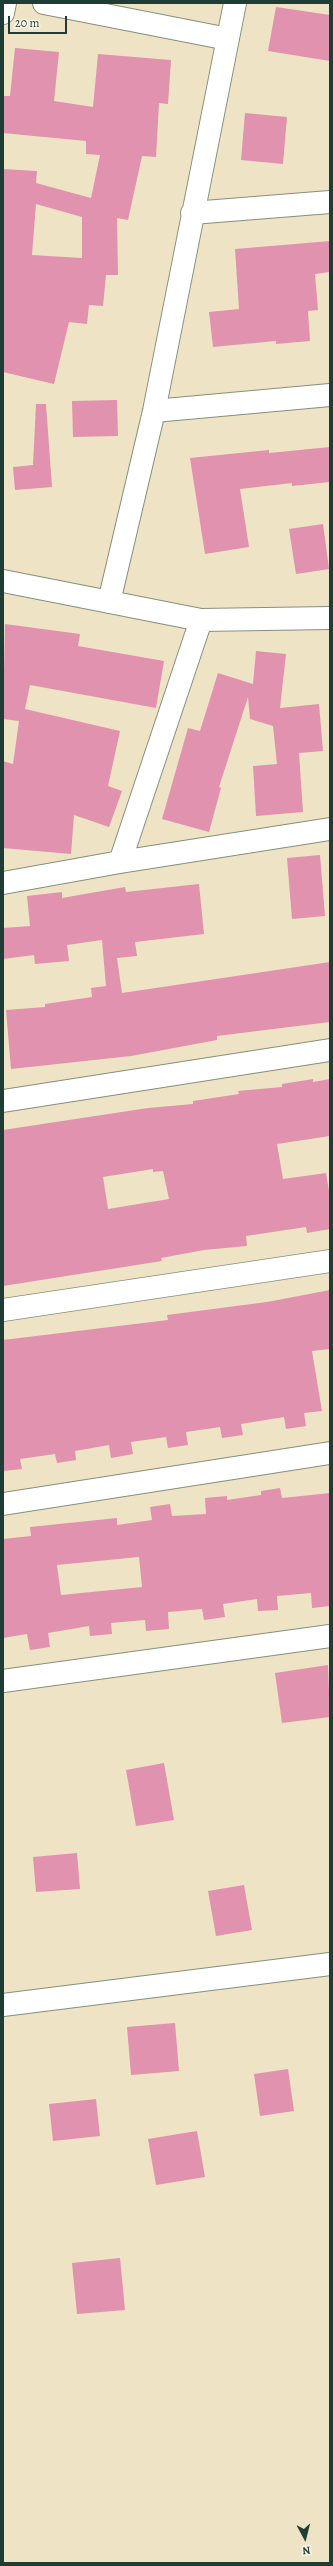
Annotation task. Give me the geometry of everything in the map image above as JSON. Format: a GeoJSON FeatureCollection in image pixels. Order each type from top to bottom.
{"type":"FeatureCollection","features":[{"type":"Feature","properties":{"kind":"street"},"geometry":{"type":"LineString","coordinates":[[3,12],[5,3]]}},
{"type":"Feature","properties":{"kind":"street"},"geometry":{"type":"LineString","coordinates":[[44,3],[228,39]]}},
{"type":"Feature","properties":{"kind":"street"},"geometry":{"type":"LineString","coordinates":[[109,602],[154,410],[235,3]]}},
{"type":"Feature","properties":{"kind":"street"},"geometry":{"type":"LineString","coordinates":[[192,213],[330,202]]}},
{"type":"Feature","properties":{"kind":"street"},"geometry":{"type":"LineString","coordinates":[[154,410],[330,395]]}},
{"type":"Feature","properties":{"kind":"street"},"geometry":{"type":"LineString","coordinates":[[3,581],[201,620],[330,618]]}},
{"type":"Feature","properties":{"kind":"street"},"geometry":{"type":"LineString","coordinates":[[120,862],[201,620]]}},
{"type":"Feature","properties":{"kind":"street"},"geometry":{"type":"LineString","coordinates":[[3,883],[329,825]]}},
{"type":"Feature","properties":{"kind":"street"},"geometry":{"type":"LineString","coordinates":[[3,1101],[330,1050]]}},
{"type":"Feature","properties":{"kind":"street"},"geometry":{"type":"LineString","coordinates":[[3,1310],[330,1261]]}},
{"type":"Feature","properties":{"kind":"street"},"geometry":{"type":"LineString","coordinates":[[3,1504],[330,1453]]}},
{"type":"Feature","properties":{"kind":"street"},"geometry":{"type":"LineString","coordinates":[[3,1681],[330,1636]]}},
{"type":"Feature","properties":{"kind":"street"},"geometry":{"type":"LineString","coordinates":[[3,2005],[330,1964]]}},
{"type":"Feature","properties":{"kind":"building"},"geometry":{"type":"Polygon","coordinates":[[[276,7],[330,15],[330,61],[268,51],[276,7]]]}},
{"type":"Feature","properties":{"kind":"building"},"geometry":{"type":"Polygon","coordinates":[[[15,48],[59,52],[54,101],[93,107],[98,54],[171,60],[168,104],[159,103],[156,157],[142,156],[128,220],[117,218],[118,275],[106,275],[103,306],[89,305],[87,324],[69,322],[54,384],[3,372],[3,169],[37,171],[36,183],[91,198],[100,155],[86,154],[86,141],[3,133],[3,96],[10,96],[15,48]],[[36,204],[32,255],[82,258],[82,217],[36,204]]]}},
{"type":"Feature","properties":{"kind":"building"},"geometry":{"type":"Polygon","coordinates":[[[245,113],[287,117],[283,164],[241,160],[245,113]]]}},
{"type":"Feature","properties":{"kind":"building"},"geometry":{"type":"Polygon","coordinates":[[[330,241],[330,272],[315,274],[318,310],[308,311],[310,341],[276,344],[276,341],[213,347],[209,312],[239,309],[235,249],[330,241]]]}},
{"type":"Feature","properties":{"kind":"building"},"geometry":{"type":"Polygon","coordinates":[[[117,400],[118,436],[73,437],[72,401],[117,400]]]}},
{"type":"Feature","properties":{"kind":"building"},"geometry":{"type":"Polygon","coordinates":[[[36,404],[46,404],[52,487],[15,490],[13,467],[33,465],[36,404]]]}},
{"type":"Feature","properties":{"kind":"building"},"geometry":{"type":"Polygon","coordinates":[[[330,447],[330,482],[292,486],[292,483],[240,489],[249,547],[205,554],[190,458],[269,450],[269,453],[330,447]]]}},
{"type":"Feature","properties":{"kind":"building"},"geometry":{"type":"Polygon","coordinates":[[[323,524],[329,569],[296,574],[289,529],[323,524]]]}},
{"type":"Feature","properties":{"kind":"building"},"geometry":{"type":"Polygon","coordinates":[[[5,624],[80,634],[78,646],[164,661],[156,708],[30,685],[25,709],[120,731],[108,786],[122,791],[109,827],[74,815],[71,854],[3,848],[3,761],[13,764],[19,721],[3,719],[5,624]]]}},
{"type":"Feature","properties":{"kind":"building"},"geometry":{"type":"Polygon","coordinates":[[[256,651],[286,654],[280,708],[319,704],[323,751],[299,753],[303,812],[256,816],[253,766],[277,764],[273,726],[250,719],[248,697],[219,787],[221,788],[209,832],[162,819],[188,728],[200,731],[218,673],[253,684],[256,651]]]}},
{"type":"Feature","properties":{"kind":"building"},"geometry":{"type":"Polygon","coordinates":[[[320,855],[325,916],[292,919],[287,858],[320,855]]]}},
{"type":"Feature","properties":{"kind":"building"},"geometry":{"type":"Polygon","coordinates":[[[199,884],[204,934],[135,942],[137,956],[117,958],[122,993],[330,962],[330,1022],[217,1036],[217,1040],[131,1056],[11,1069],[6,1010],[45,1007],[45,1004],[92,997],[91,988],[106,986],[102,940],[67,945],[69,961],[35,964],[34,955],[3,959],[3,928],[30,926],[27,896],[62,892],[62,898],[125,887],[126,892],[199,884]]]}},
{"type":"Feature","properties":{"kind":"building"},"geometry":{"type":"Polygon","coordinates":[[[313,1079],[313,1082],[330,1079],[330,1136],[277,1144],[283,1179],[326,1173],[330,1197],[330,1229],[307,1233],[306,1227],[246,1236],[247,1246],[204,1250],[161,1258],[162,1261],[3,1286],[3,1130],[148,1108],[193,1104],[193,1101],[239,1094],[238,1091],[282,1087],[282,1084],[313,1079]],[[153,1169],[103,1177],[108,1209],[169,1199],[163,1171],[153,1172],[153,1169]]]}},
{"type":"Feature","properties":{"kind":"building"},"geometry":{"type":"Polygon","coordinates":[[[330,1290],[330,1349],[312,1351],[322,1411],[304,1413],[306,1426],[286,1429],[284,1417],[241,1424],[243,1435],[222,1438],[220,1427],[186,1432],[188,1445],[168,1448],[166,1437],[131,1442],[133,1454],[111,1458],[109,1445],[75,1451],[76,1460],[57,1463],[55,1454],[20,1459],[22,1469],[3,1471],[3,1340],[168,1320],[167,1315],[267,1302],[330,1290]]]}},
{"type":"Feature","properties":{"kind":"building"},"geometry":{"type":"Polygon","coordinates":[[[280,1488],[282,1498],[330,1493],[330,1606],[312,1608],[311,1593],[277,1596],[278,1610],[258,1611],[257,1599],[223,1604],[225,1617],[204,1620],[202,1609],[168,1612],[169,1629],[146,1631],[145,1620],[111,1623],[112,1634],[90,1636],[89,1626],[48,1633],[50,1647],[30,1650],[27,1634],[3,1638],[3,1539],[31,1536],[30,1527],[117,1518],[117,1525],[152,1520],[150,1507],[170,1504],[172,1516],[206,1514],[205,1498],[227,1496],[227,1500],[261,1495],[261,1491],[280,1488]],[[139,1557],[57,1565],[61,1595],[142,1587],[139,1557]]]}},
{"type":"Feature","properties":{"kind":"building"},"geometry":{"type":"Polygon","coordinates":[[[328,1665],[330,1717],[282,1723],[275,1673],[328,1665]]]}},
{"type":"Feature","properties":{"kind":"building"},"geometry":{"type":"Polygon","coordinates":[[[164,1763],[174,1820],[136,1826],[126,1770],[164,1763]]]}},
{"type":"Feature","properties":{"kind":"building"},"geometry":{"type":"Polygon","coordinates":[[[77,1853],[80,1889],[36,1892],[33,1857],[77,1853]]]}},
{"type":"Feature","properties":{"kind":"building"},"geometry":{"type":"Polygon","coordinates":[[[244,1885],[252,1930],[216,1936],[208,1891],[244,1885]]]}},
{"type":"Feature","properties":{"kind":"building"},"geometry":{"type":"Polygon","coordinates":[[[175,2023],[179,2071],[131,2075],[127,2027],[175,2023]]]}},
{"type":"Feature","properties":{"kind":"building"},"geometry":{"type":"Polygon","coordinates":[[[288,2069],[294,2111],[260,2116],[254,2074],[288,2069]]]}},
{"type":"Feature","properties":{"kind":"building"},"geometry":{"type":"Polygon","coordinates":[[[96,2099],[100,2136],[53,2141],[49,2104],[96,2099]]]}},
{"type":"Feature","properties":{"kind":"building"},"geometry":{"type":"Polygon","coordinates":[[[197,2131],[205,2177],[156,2185],[148,2139],[197,2131]]]}},
{"type":"Feature","properties":{"kind":"building"},"geometry":{"type":"Polygon","coordinates":[[[120,2258],[125,2310],[77,2314],[72,2263],[120,2258]]]}}]}
